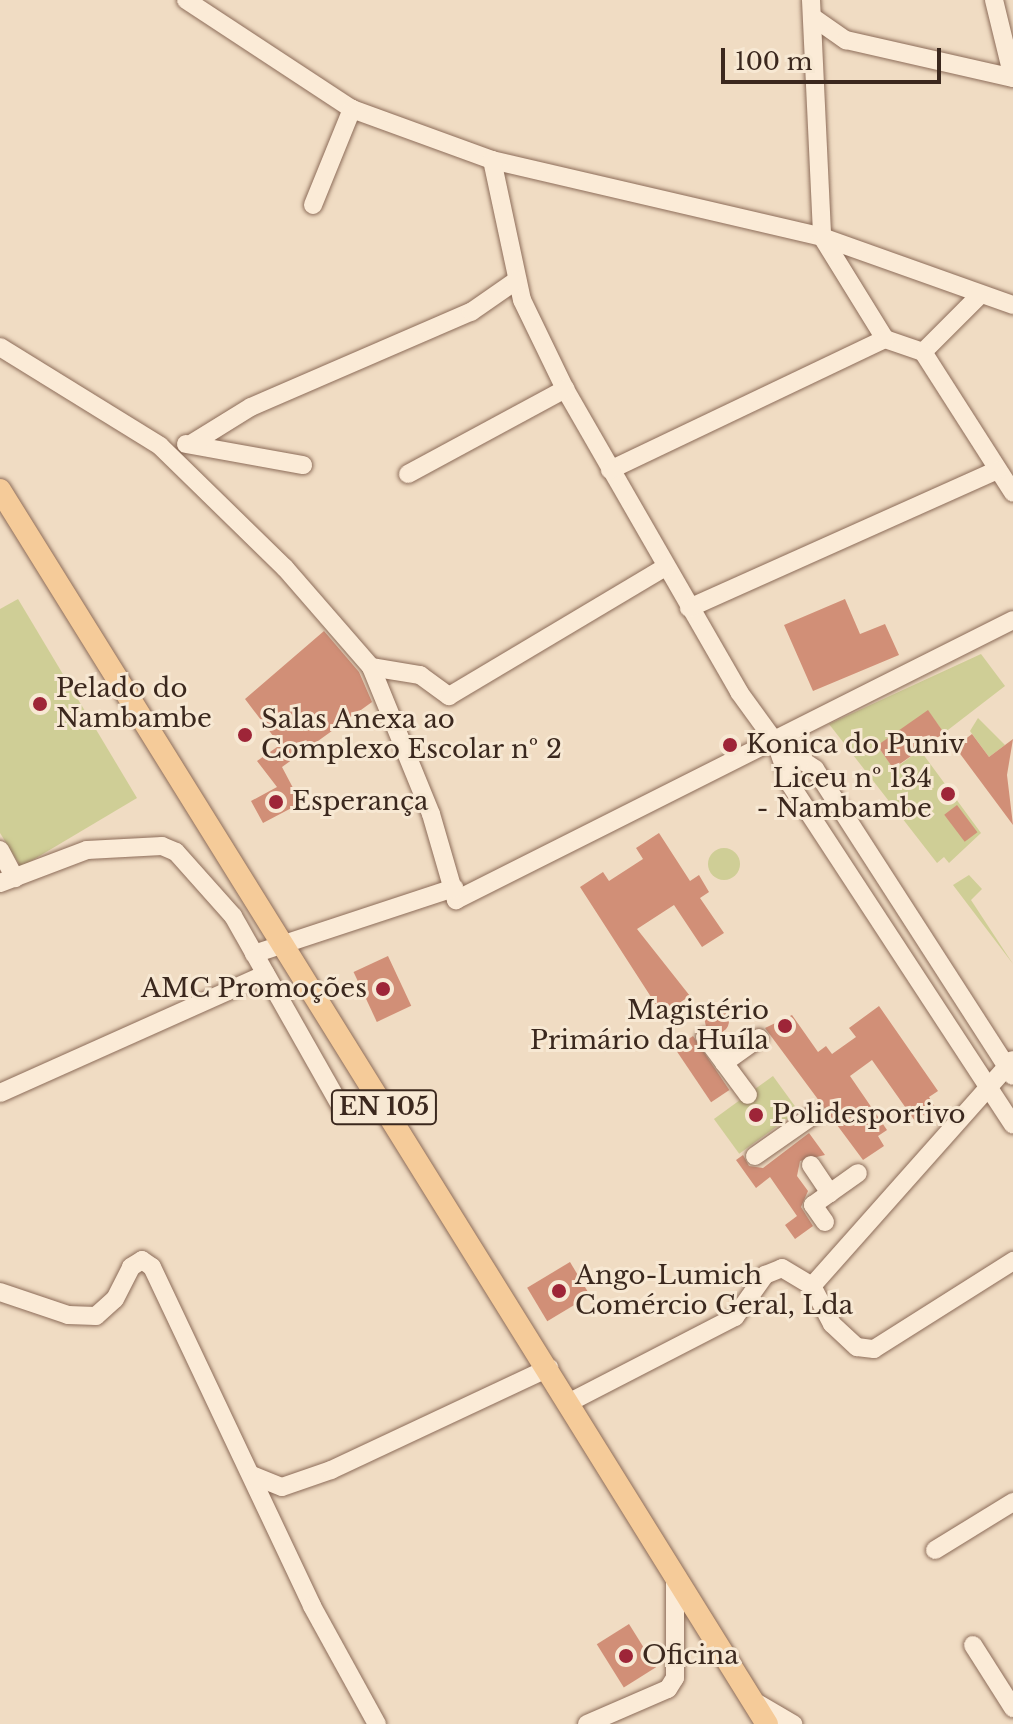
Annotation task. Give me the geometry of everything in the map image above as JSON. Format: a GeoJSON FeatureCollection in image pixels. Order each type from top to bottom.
{"type":"FeatureCollection","features":[{"type":"Feature","properties":{"kind":"main road","name":"EN 105"},"geometry":{"type":"LineString","coordinates":[[0,490],[549,1368],[767,1724]]}},
{"type":"Feature","properties":{"kind":"street"},"geometry":{"type":"LineString","coordinates":[[186,0],[352,109],[492,160],[822,237],[979,296],[1013,305]]}},
{"type":"Feature","properties":{"kind":"street"},"geometry":{"type":"LineString","coordinates":[[814,6],[846,40],[1013,78],[994,0]]}},
{"type":"Feature","properties":{"kind":"street"},"geometry":{"type":"LineString","coordinates":[[814,6],[822,237],[885,339],[923,352],[1013,493]]}},
{"type":"Feature","properties":{"kind":"street"},"geometry":{"type":"LineString","coordinates":[[818,53],[846,40]]}},
{"type":"Feature","properties":{"kind":"street"},"geometry":{"type":"LineString","coordinates":[[313,205],[352,109]]}},
{"type":"Feature","properties":{"kind":"street"},"geometry":{"type":"LineString","coordinates":[[492,160],[522,300],[565,389],[689,608],[776,743],[790,784],[1013,1125]]}},
{"type":"Feature","properties":{"kind":"street"},"geometry":{"type":"LineString","coordinates":[[471,312],[517,280]]}},
{"type":"Feature","properties":{"kind":"street"},"geometry":{"type":"LineString","coordinates":[[923,352],[979,296]]}},
{"type":"Feature","properties":{"kind":"street"},"geometry":{"type":"LineString","coordinates":[[191,444],[251,407],[471,312],[522,300]]}},
{"type":"Feature","properties":{"kind":"street"},"geometry":{"type":"LineString","coordinates":[[610,470],[885,339]]}},
{"type":"Feature","properties":{"kind":"street"},"geometry":{"type":"LineString","coordinates":[[0,347],[160,446],[285,568],[371,667],[456,900],[776,743],[1013,620]]}},
{"type":"Feature","properties":{"kind":"street"},"geometry":{"type":"LineString","coordinates":[[408,474],[565,389]]}},
{"type":"Feature","properties":{"kind":"street"},"geometry":{"type":"LineString","coordinates":[[160,446],[191,444],[303,465]]}},
{"type":"Feature","properties":{"kind":"street"},"geometry":{"type":"LineString","coordinates":[[689,608],[998,470]]}},
{"type":"Feature","properties":{"kind":"street"},"geometry":{"type":"LineString","coordinates":[[371,667],[420,675],[449,696],[665,567]]}},
{"type":"Feature","properties":{"kind":"street"},"geometry":{"type":"LineString","coordinates":[[776,743],[815,769],[1011,1068],[989,1088],[812,1286]]}},
{"type":"Feature","properties":{"kind":"street"},"geometry":{"type":"LineString","coordinates":[[0,850],[7,880],[87,850],[162,846],[217,894],[342,1109]]}},
{"type":"Feature","properties":{"kind":"street"},"geometry":{"type":"LineString","coordinates":[[254,954],[454,888]]}},
{"type":"Feature","properties":{"kind":"street"},"geometry":{"type":"LineString","coordinates":[[0,1093],[266,974]]}},
{"type":"Feature","properties":{"kind":"street"},"geometry":{"type":"LineString","coordinates":[[705,1037],[748,1095]]}},
{"type":"Feature","properties":{"kind":"street"},"geometry":{"type":"LineString","coordinates":[[724,1063],[759,1038]]}},
{"type":"Feature","properties":{"kind":"street"},"geometry":{"type":"LineString","coordinates":[[755,1156],[815,1114]]}},
{"type":"Feature","properties":{"kind":"street"},"geometry":{"type":"LineString","coordinates":[[811,1165],[830,1193]]}},
{"type":"Feature","properties":{"kind":"street"},"geometry":{"type":"LineString","coordinates":[[825,1222],[813,1205],[858,1173]]}},
{"type":"Feature","properties":{"kind":"street"},"geometry":{"type":"LineString","coordinates":[[0,1292],[68,1315],[96,1316],[115,1299],[131,1267],[142,1260],[152,1267],[377,1724]]}},
{"type":"Feature","properties":{"kind":"street"},"geometry":{"type":"LineString","coordinates":[[570,1402],[735,1317],[765,1275],[782,1268],[812,1286],[832,1324],[857,1347],[874,1349],[1013,1261]]}},
{"type":"Feature","properties":{"kind":"street"},"geometry":{"type":"LineString","coordinates":[[252,1475],[282,1487],[331,1470],[549,1368]]}},
{"type":"Feature","properties":{"kind":"street"},"geometry":{"type":"LineString","coordinates":[[935,1550],[1013,1502]]}},
{"type":"Feature","properties":{"kind":"street"},"geometry":{"type":"LineString","coordinates":[[587,1724],[668,1689],[675,1678],[675,1574]]}},
{"type":"Feature","properties":{"kind":"street"},"geometry":{"type":"LineString","coordinates":[[973,1645],[1013,1708]]}},
{"type":"Feature","properties":{"kind":"street"},"geometry":{"type":"LineString","coordinates":[[752,1700],[793,1724]]}},
{"type":"Feature","properties":{"kind":"shaded area","name":"Pelado do Nambambe"},"geometry":{"type":"Polygon","coordinates":[[[18,599],[137,798],[21,867],[0,833],[0,609],[18,599]]]}},
{"type":"Feature","properties":{"kind":"shaded area"},"geometry":{"type":"Polygon","coordinates":[[[981,654],[1005,686],[944,733],[928,711],[878,747],[894,769],[920,750],[981,833],[949,863],[944,857],[937,863],[829,724],[981,654]]]}},
{"type":"Feature","properties":{"kind":"shaded area"},"geometry":{"type":"Polygon","coordinates":[[[978,718],[1005,745],[989,757],[970,731],[978,718]]]}},
{"type":"Feature","properties":{"kind":"shaded area"},"geometry":{"type":"Polygon","coordinates":[[[724,848],[735,853],[740,864],[735,875],[724,880],[713,875],[708,864],[713,853],[724,848]]]}},
{"type":"Feature","properties":{"kind":"shaded area"},"geometry":{"type":"Polygon","coordinates":[[[969,875],[982,889],[971,900],[1013,964],[953,885],[969,875]]]}},
{"type":"Feature","properties":{"kind":"shaded area","name":"Polidesportivo"},"geometry":{"type":"Polygon","coordinates":[[[773,1076],[798,1111],[739,1154],[714,1119],[773,1076]]]}},
{"type":"Feature","properties":{"kind":"building"},"geometry":{"type":"Polygon","coordinates":[[[845,599],[860,634],[885,624],[899,655],[813,691],[784,625],[845,599]]]}},
{"type":"Feature","properties":{"kind":"building"},"geometry":{"type":"Polygon","coordinates":[[[324,631],[359,672],[372,702],[282,767],[301,803],[263,823],[251,801],[277,787],[257,761],[280,745],[245,699],[324,631]]]}},
{"type":"Feature","properties":{"kind":"building"},"geometry":{"type":"Polygon","coordinates":[[[928,710],[944,733],[893,768],[877,746],[928,710]]]}},
{"type":"Feature","properties":{"kind":"building"},"geometry":{"type":"Polygon","coordinates":[[[972,734],[989,757],[1013,739],[1007,775],[1013,825],[955,747],[972,734]]]}},
{"type":"Feature","properties":{"kind":"building"},"geometry":{"type":"Polygon","coordinates":[[[957,805],[977,832],[965,842],[944,815],[957,805]]]}},
{"type":"Feature","properties":{"kind":"building"},"geometry":{"type":"Polygon","coordinates":[[[659,833],[690,881],[699,875],[709,892],[700,898],[724,933],[702,947],[674,905],[637,929],[690,996],[662,1014],[580,887],[603,872],[609,881],[643,859],[636,848],[659,833]]]}},
{"type":"Feature","properties":{"kind":"building","name":"AMC Promoções"},"geometry":{"type":"Polygon","coordinates":[[[388,956],[411,1006],[377,1022],[354,972],[388,956]]]}},
{"type":"Feature","properties":{"kind":"building"},"geometry":{"type":"Polygon","coordinates":[[[879,1006],[938,1091],[929,1097],[935,1107],[915,1121],[872,1060],[850,1076],[887,1130],[878,1136],[884,1146],[863,1160],[765,1028],[792,1015],[818,1052],[826,1046],[832,1054],[856,1037],[849,1028],[879,1006]]]}},
{"type":"Feature","properties":{"kind":"building"},"geometry":{"type":"Polygon","coordinates":[[[717,1009],[726,1012],[729,1021],[726,1030],[717,1033],[708,1030],[705,1021],[708,1012],[717,1009]]]}},
{"type":"Feature","properties":{"kind":"building"},"geometry":{"type":"Polygon","coordinates":[[[693,1036],[729,1090],[711,1102],[675,1048],[693,1036]]]}},
{"type":"Feature","properties":{"kind":"building"},"geometry":{"type":"Polygon","coordinates":[[[809,1133],[825,1155],[800,1161],[797,1176],[808,1191],[801,1207],[813,1226],[795,1239],[785,1225],[797,1216],[770,1177],[756,1188],[736,1160],[743,1155],[749,1166],[763,1168],[809,1133]]]}},
{"type":"Feature","properties":{"kind":"building","name":"Ango-Lumich Comércio Geral, Lda"},"geometry":{"type":"Polygon","coordinates":[[[570,1262],[590,1295],[547,1321],[527,1288],[570,1262]]]}},
{"type":"Feature","properties":{"kind":"building","name":"Oficina"},"geometry":{"type":"Polygon","coordinates":[[[629,1624],[656,1667],[624,1687],[597,1644],[629,1624]]]}},
{"type":"Feature","properties":{"kind":"place","name":"Pelado do Nambambe"},"geometry":{"type":"Point","coordinates":[40,704]}},
{"type":"Feature","properties":{"kind":"place","name":"Salas Anexa ao Complexo Escolar nº 2"},"geometry":{"type":"Point","coordinates":[245,735]}},
{"type":"Feature","properties":{"kind":"place","name":"Konica do Puniv"},"geometry":{"type":"Point","coordinates":[730,745]}},
{"type":"Feature","properties":{"kind":"place","name":"Liceu nº 134 - Nambambe"},"geometry":{"type":"Point","coordinates":[948,794]}},
{"type":"Feature","properties":{"kind":"place","name":"Esperança"},"geometry":{"type":"Point","coordinates":[276,802]}},
{"type":"Feature","properties":{"kind":"place","name":"AMC Promoções"},"geometry":{"type":"Point","coordinates":[383,989]}},
{"type":"Feature","properties":{"kind":"place","name":"Magistério Primário da Huíla"},"geometry":{"type":"Point","coordinates":[785,1026]}},
{"type":"Feature","properties":{"kind":"place","name":"Polidesportivo"},"geometry":{"type":"Point","coordinates":[756,1115]}},
{"type":"Feature","properties":{"kind":"place","name":"Ango-Lumich Comércio Geral, Lda"},"geometry":{"type":"Point","coordinates":[559,1291]}},
{"type":"Feature","properties":{"kind":"place","name":"Oficina"},"geometry":{"type":"Point","coordinates":[626,1656]}}]}
